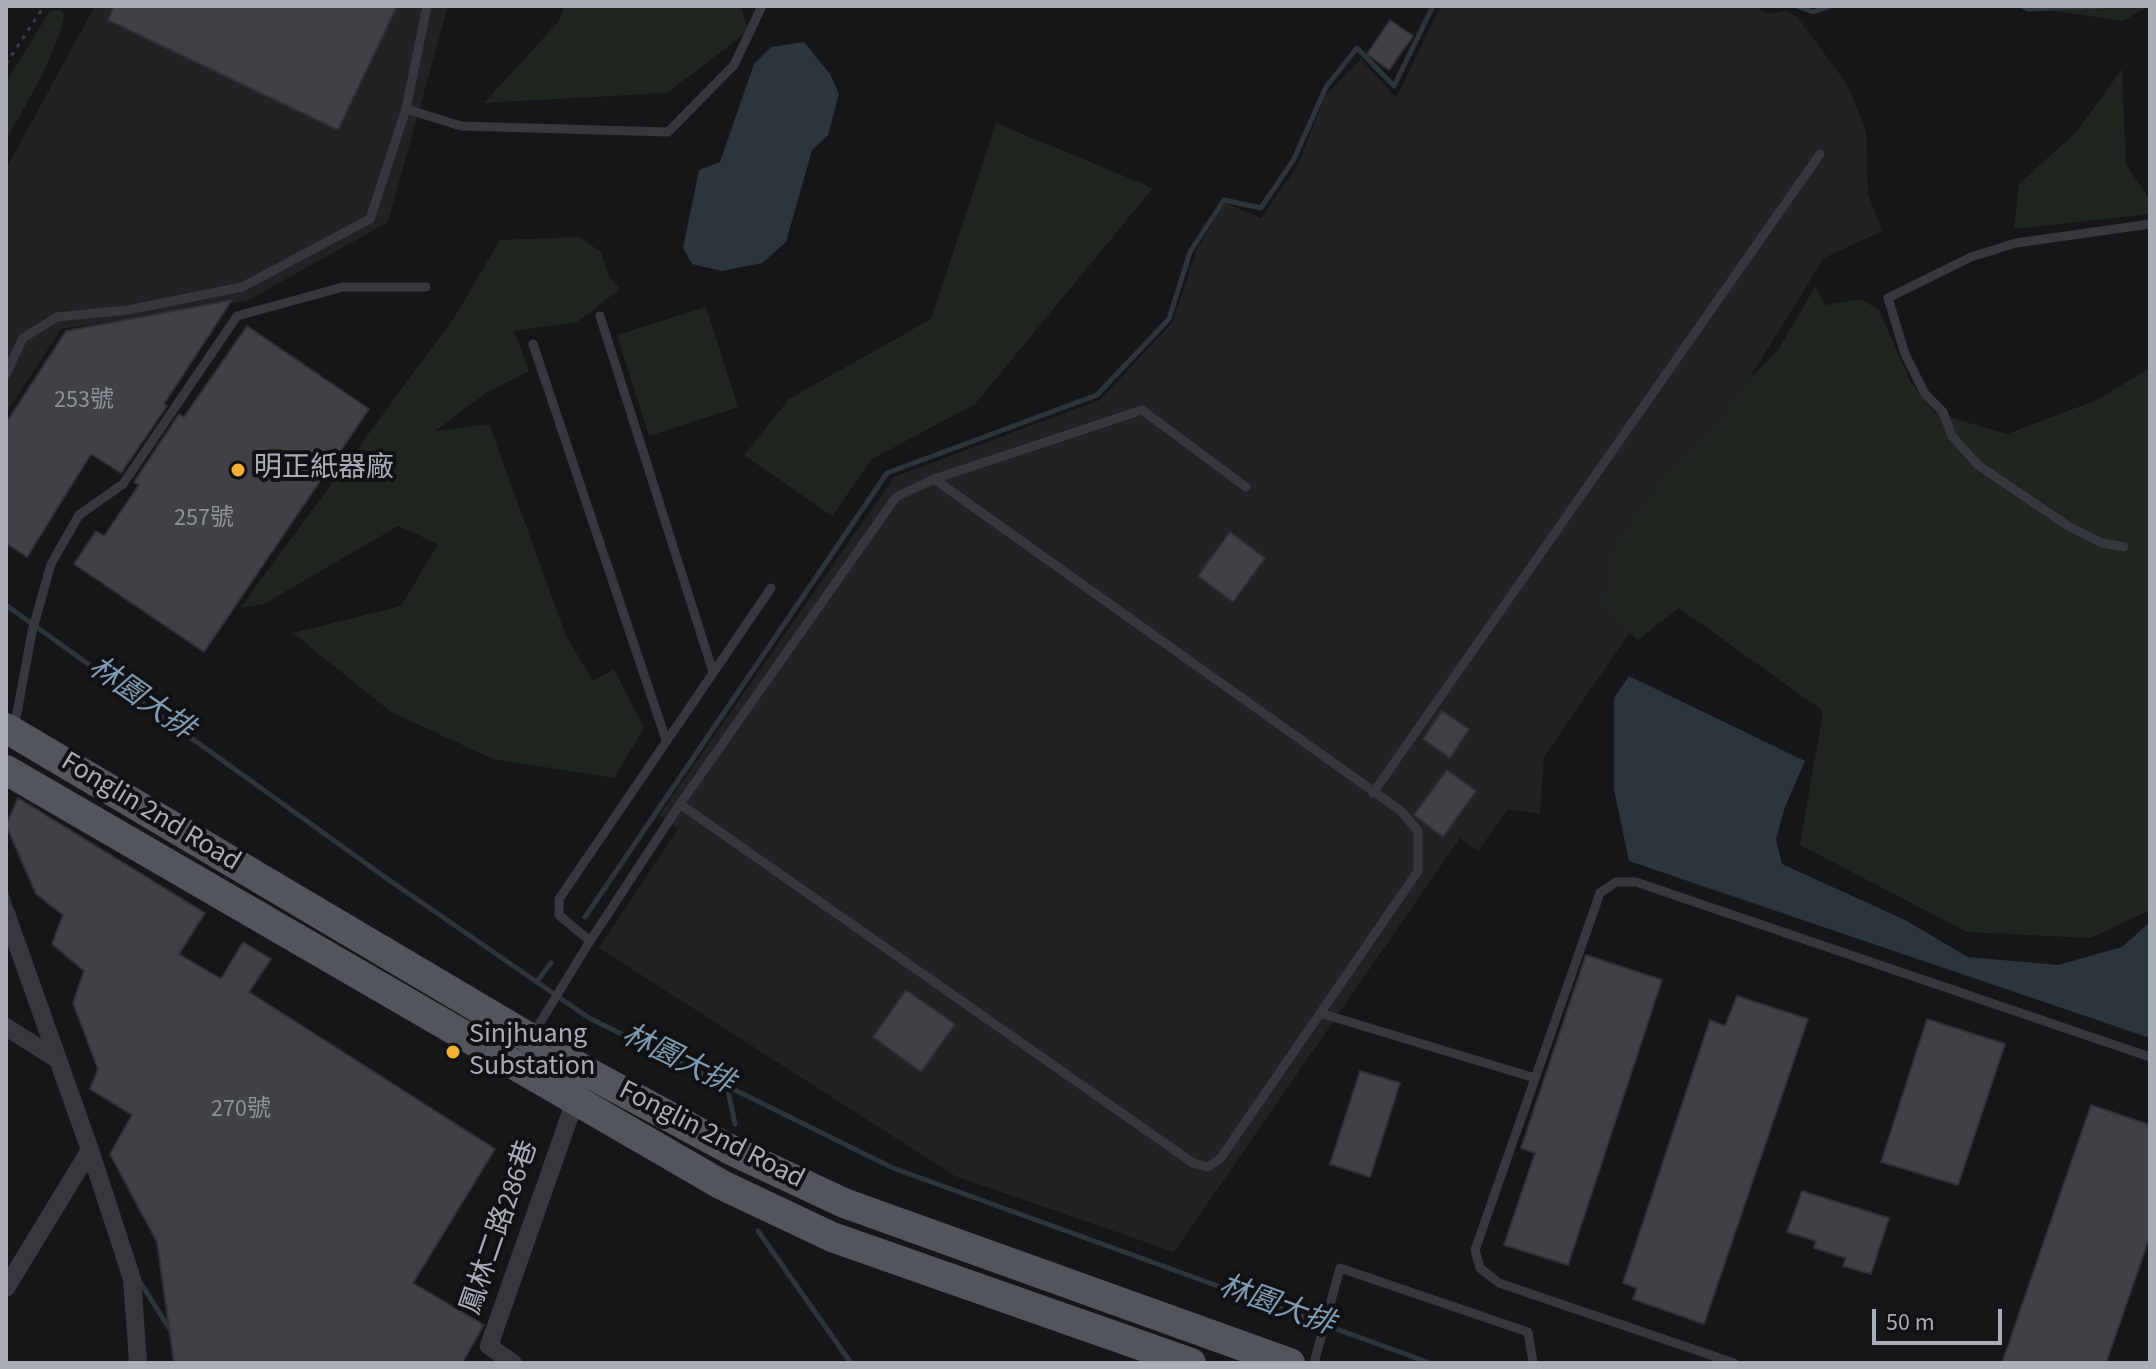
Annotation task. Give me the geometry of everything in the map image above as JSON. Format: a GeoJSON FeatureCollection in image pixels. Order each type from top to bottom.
{"type":"FeatureCollection","features":[{"type":"Feature","properties":{"kind":"main road","name":"Fonglin 2nd Road"},"geometry":{"type":"LineString","coordinates":[[10,730],[733,1151],[844,1203],[1290,1363]]}},
{"type":"Feature","properties":{"kind":"main road","name":"Fonglin 2nd Road"},"geometry":{"type":"LineString","coordinates":[[6,770],[722,1185],[832,1237],[1191,1363]]}},
{"type":"Feature","properties":{"kind":"street"},"geometry":{"type":"LineString","coordinates":[[6,913],[132,1279],[138,1363]]}},
{"type":"Feature","properties":{"kind":"street"},"geometry":{"type":"LineString","coordinates":[[6,1027],[55,1058]]}},
{"type":"Feature","properties":{"kind":"street","name":"鳳林二路286巷"},"geometry":{"type":"LineString","coordinates":[[513,1363],[489,1346],[575,1101]]}},
{"type":"Feature","properties":{"kind":"street"},"geometry":{"type":"LineString","coordinates":[[6,1288],[90,1150]]}},
{"type":"Feature","properties":{"kind":"street"},"geometry":{"type":"LineString","coordinates":[[479,1363],[489,1346]]}},
{"type":"Feature","properties":{"kind":"lane"},"geometry":{"type":"LineString","coordinates":[[6,374],[23,338],[57,317],[128,310],[242,287],[370,219],[406,109],[427,6]]}},
{"type":"Feature","properties":{"kind":"lane"},"geometry":{"type":"LineString","coordinates":[[406,109],[461,126],[668,132],[734,65],[762,6]]}},
{"type":"Feature","properties":{"kind":"lane"},"geometry":{"type":"LineString","coordinates":[[1373,793],[1820,154]]}},
{"type":"Feature","properties":{"kind":"lane"},"geometry":{"type":"LineString","coordinates":[[2124,547],[2102,543],[2068,526],[1978,465],[1952,436],[1943,412],[1925,394],[1905,354],[1888,298],[1971,257],[2016,243],[2150,224]]}},
{"type":"Feature","properties":{"kind":"lane"},"geometry":{"type":"LineString","coordinates":[[10,730],[51,564],[79,515],[123,484],[237,316],[343,287],[426,287]]}},
{"type":"Feature","properties":{"kind":"lane"},"geometry":{"type":"LineString","coordinates":[[600,316],[713,672]]}},
{"type":"Feature","properties":{"kind":"lane"},"geometry":{"type":"LineString","coordinates":[[533,344],[666,740]]}},
{"type":"Feature","properties":{"kind":"lane"},"geometry":{"type":"LineString","coordinates":[[514,1065],[590,941],[680,804],[896,497],[934,479],[1142,410],[1246,487]]}},
{"type":"Feature","properties":{"kind":"lane"},"geometry":{"type":"LineString","coordinates":[[680,804],[1193,1163],[1208,1167],[1220,1159],[1418,871],[1418,831],[1401,811],[934,479]]}},
{"type":"Feature","properties":{"kind":"lane"},"geometry":{"type":"LineString","coordinates":[[590,941],[559,915],[559,899],[771,588]]}},
{"type":"Feature","properties":{"kind":"lane"},"geometry":{"type":"LineString","coordinates":[[1734,1363],[1499,1283],[1480,1268],[1475,1250],[1600,893],[1616,882],[1636,882],[2150,1057]]}},
{"type":"Feature","properties":{"kind":"lane"},"geometry":{"type":"LineString","coordinates":[[1320,1013],[1535,1078]]}},
{"type":"Feature","properties":{"kind":"lane"},"geometry":{"type":"LineString","coordinates":[[1314,1363],[1340,1268],[1528,1332],[1533,1363]]}},
{"type":"Feature","properties":{"kind":"path"},"geometry":{"type":"LineString","coordinates":[[6,64],[44,6]]}},
{"type":"Feature","properties":{"kind":"shaded area"},"geometry":{"type":"Polygon","coordinates":[[[95,6],[448,6],[388,222],[247,301],[61,329],[6,413],[6,169],[95,6]]]}},
{"type":"Feature","properties":{"kind":"shaded area"},"geometry":{"type":"Polygon","coordinates":[[[564,6],[741,6],[748,31],[667,93],[484,103],[560,20],[564,6]]]}},
{"type":"Feature","properties":{"kind":"shaded area"},"geometry":{"type":"Polygon","coordinates":[[[1441,6],[1753,6],[1769,14],[1787,10],[1798,18],[1847,84],[1866,132],[1868,194],[1882,231],[1824,258],[1752,374],[1762,391],[1714,510],[1544,757],[1540,814],[1508,809],[1478,851],[1460,838],[1174,1252],[955,1176],[599,948],[678,829],[659,815],[894,477],[1100,400],[1172,323],[1197,249],[1225,203],[1261,218],[1298,165],[1325,96],[1361,59],[1396,98],[1441,6]]]}},
{"type":"Feature","properties":{"kind":"shaded area"},"geometry":{"type":"Polygon","coordinates":[[[2019,6],[2148,6],[2124,21],[2019,6]]]}},
{"type":"Feature","properties":{"kind":"shaded area"},"geometry":{"type":"Polygon","coordinates":[[[60,10],[64,14],[56,44],[6,140],[6,82],[50,11],[60,10]]]}},
{"type":"Feature","properties":{"kind":"shaded area"},"geometry":{"type":"Polygon","coordinates":[[[804,42],[830,74],[839,94],[828,135],[812,150],[786,242],[762,263],[722,271],[692,264],[683,248],[699,170],[720,162],[754,64],[771,47],[804,42]]]}},
{"type":"Feature","properties":{"kind":"shaded area"},"geometry":{"type":"Polygon","coordinates":[[[2122,69],[2126,165],[2150,199],[2150,214],[2014,229],[2019,184],[2076,132],[2122,69]]]}},
{"type":"Feature","properties":{"kind":"shaded area"},"geometry":{"type":"Polygon","coordinates":[[[996,123],[1153,188],[975,404],[872,459],[832,516],[744,455],[789,399],[931,319],[996,123]]]}},
{"type":"Feature","properties":{"kind":"shaded area"},"geometry":{"type":"Polygon","coordinates":[[[579,237],[601,252],[609,277],[620,289],[577,322],[514,331],[529,371],[486,393],[435,431],[489,424],[566,636],[593,681],[614,669],[644,728],[614,778],[493,759],[391,712],[293,633],[401,606],[438,544],[398,526],[264,604],[240,608],[454,318],[500,240],[579,237]]]}},
{"type":"Feature","properties":{"kind":"shaded area"},"geometry":{"type":"Polygon","coordinates":[[[1815,287],[1826,305],[1861,299],[1879,310],[1911,383],[1935,413],[2007,434],[2097,400],[2150,368],[2150,910],[2091,938],[1967,932],[1800,845],[1823,711],[1679,608],[1638,640],[1602,608],[1611,551],[1661,480],[1722,421],[1741,388],[1778,350],[1815,287]]]}},
{"type":"Feature","properties":{"kind":"shaded area"},"geometry":{"type":"Polygon","coordinates":[[[706,307],[738,407],[649,436],[617,335],[706,307]]]}},
{"type":"Feature","properties":{"kind":"shaded area"},"geometry":{"type":"Polygon","coordinates":[[[1629,676],[1805,761],[1785,807],[1776,839],[1782,864],[1905,920],[1968,957],[2058,965],[2122,947],[2150,922],[2150,1038],[1629,861],[1614,790],[1614,698],[1629,676]]]}},
{"type":"Feature","properties":{"kind":"building"},"geometry":{"type":"Polygon","coordinates":[[[114,6],[397,6],[338,130],[108,20],[114,6]]]}},
{"type":"Feature","properties":{"kind":"building"},"geometry":{"type":"Polygon","coordinates":[[[1390,20],[1413,36],[1389,70],[1367,54],[1390,20]]]}},
{"type":"Feature","properties":{"kind":"building"},"geometry":{"type":"Polygon","coordinates":[[[232,300],[164,404],[167,406],[121,473],[91,454],[27,557],[6,543],[6,423],[66,331],[232,300]]]}},
{"type":"Feature","properties":{"kind":"building","name":"明正紙器廠"},"geometry":{"type":"Polygon","coordinates":[[[247,326],[369,409],[204,652],[74,564],[96,531],[104,536],[139,485],[134,482],[179,414],[184,417],[247,326]]]}},
{"type":"Feature","properties":{"kind":"building"},"geometry":{"type":"Polygon","coordinates":[[[1230,532],[1265,558],[1233,602],[1198,576],[1230,532]]]}},
{"type":"Feature","properties":{"kind":"building"},"geometry":{"type":"Polygon","coordinates":[[[1442,711],[1469,729],[1450,758],[1423,739],[1442,711]]]}},
{"type":"Feature","properties":{"kind":"building"},"geometry":{"type":"Polygon","coordinates":[[[1447,770],[1476,791],[1443,837],[1414,815],[1447,770]]]}},
{"type":"Feature","properties":{"kind":"building"},"geometry":{"type":"Polygon","coordinates":[[[18,798],[205,913],[179,954],[221,979],[243,942],[271,959],[249,992],[495,1149],[413,1283],[484,1325],[462,1363],[174,1363],[157,1242],[110,1154],[132,1115],[90,1089],[98,1069],[73,1003],[84,971],[52,944],[63,915],[36,894],[6,825],[18,798]]]}},
{"type":"Feature","properties":{"kind":"building"},"geometry":{"type":"Polygon","coordinates":[[[1586,955],[1662,980],[1568,1265],[1504,1245],[1535,1153],[1521,1148],[1586,955]]]}},
{"type":"Feature","properties":{"kind":"building"},"geometry":{"type":"Polygon","coordinates":[[[906,990],[955,1024],[921,1072],[873,1037],[906,990]]]}},
{"type":"Feature","properties":{"kind":"building"},"geometry":{"type":"Polygon","coordinates":[[[1737,996],[1808,1019],[1704,1324],[1633,1299],[1637,1288],[1623,1283],[1710,1020],[1725,1026],[1737,996]]]}},
{"type":"Feature","properties":{"kind":"building"},"geometry":{"type":"Polygon","coordinates":[[[1927,1019],[2005,1044],[1958,1185],[1881,1162],[1927,1019]]]}},
{"type":"Feature","properties":{"kind":"building"},"geometry":{"type":"Polygon","coordinates":[[[1360,1071],[1400,1083],[1370,1177],[1330,1164],[1360,1071]]]}},
{"type":"Feature","properties":{"kind":"building"},"geometry":{"type":"Polygon","coordinates":[[[2091,1105],[2150,1125],[2150,1236],[2106,1363],[2002,1363],[2091,1105]]]}},
{"type":"Feature","properties":{"kind":"building"},"geometry":{"type":"Polygon","coordinates":[[[1802,1191],[1889,1218],[1871,1274],[1843,1266],[1846,1258],[1814,1248],[1816,1241],[1787,1232],[1802,1191]]]}},
{"type":"Feature","properties":{"kind":"waterway"},"geometry":{"type":"LineString","coordinates":[[585,917],[887,473],[1097,395],[1169,319],[1190,252],[1224,200],[1261,208],[1294,159],[1326,87],[1357,48],[1394,86],[1433,6]]}},
{"type":"Feature","properties":{"kind":"waterway"},"geometry":{"type":"LineString","coordinates":[[1797,6],[1813,12],[1831,6]]}},
{"type":"Feature","properties":{"kind":"waterway"},"geometry":{"type":"LineString","coordinates":[[2022,6],[2028,9],[2105,6]]}},
{"type":"Feature","properties":{"kind":"waterway","name":"林園大排"},"geometry":{"type":"LineString","coordinates":[[6,605],[389,880],[589,1018],[893,1168],[1430,1363]]}},
{"type":"Feature","properties":{"kind":"waterway"},"geometry":{"type":"LineString","coordinates":[[6,893],[11,910]]}},
{"type":"Feature","properties":{"kind":"waterway"},"geometry":{"type":"LineString","coordinates":[[537,981],[551,963]]}},
{"type":"Feature","properties":{"kind":"waterway"},"geometry":{"type":"LineString","coordinates":[[727,1086],[735,1124]]}},
{"type":"Feature","properties":{"kind":"waterway"},"geometry":{"type":"LineString","coordinates":[[758,1231],[851,1363]]}},
{"type":"Feature","properties":{"kind":"waterway"},"geometry":{"type":"LineString","coordinates":[[140,1282],[171,1331]]}},
{"type":"Feature","properties":{"kind":"place","name":"明正紙器廠"},"geometry":{"type":"Point","coordinates":[238,470]}},
{"type":"Feature","properties":{"kind":"place","name":"Sinjhuang Substation"},"geometry":{"type":"Point","coordinates":[453,1052]}}]}
